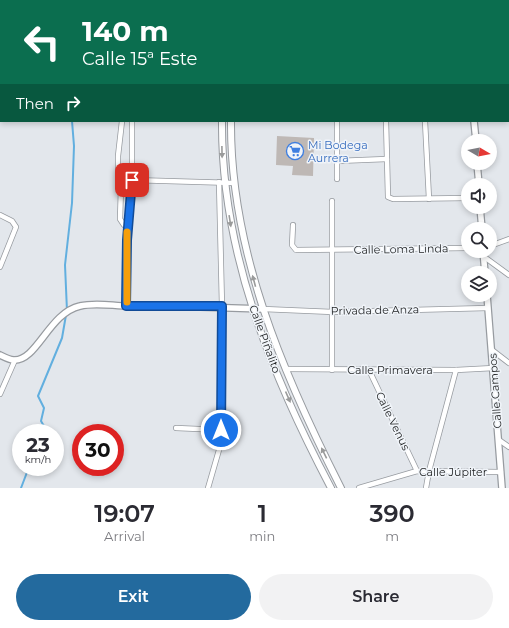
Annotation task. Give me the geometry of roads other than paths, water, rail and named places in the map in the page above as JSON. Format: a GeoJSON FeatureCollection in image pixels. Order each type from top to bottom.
{"type":"FeatureCollection","features":[{"type":"Feature","properties":{"kind":"main road","name":"Calle Piñalito"},"geometry":{"type":"LineString","coordinates":[[222,122],[222,182],[237,256],[253,308],[277,372],[304,433],[331,488]]}},
{"type":"Feature","properties":{"kind":"main road","name":"Calle Piñalito"},"geometry":{"type":"LineString","coordinates":[[231,122],[231,152],[234,183],[247,254],[263,309],[286,369],[312,429],[341,488]]}},
{"type":"Feature","properties":{"kind":"street"},"geometry":{"type":"LineString","coordinates":[[122,122],[118,156],[118,180],[122,188],[120,219],[124,225],[128,225]]}},
{"type":"Feature","properties":{"kind":"street"},"geometry":{"type":"LineString","coordinates":[[126,306],[128,225],[132,180],[132,122]]}},
{"type":"Feature","properties":{"kind":"street"},"geometry":{"type":"LineString","coordinates":[[336,122],[337,180]]}},
{"type":"Feature","properties":{"kind":"street"},"geometry":{"type":"LineString","coordinates":[[386,122],[388,197],[393,199],[461,198]]}},
{"type":"Feature","properties":{"kind":"street"},"geometry":{"type":"LineString","coordinates":[[425,122],[429,199]]}},
{"type":"Feature","properties":{"kind":"street"},"geometry":{"type":"LineString","coordinates":[[474,122],[475,134]]}},
{"type":"Feature","properties":{"kind":"street"},"geometry":{"type":"LineString","coordinates":[[337,161],[387,159]]}},
{"type":"Feature","properties":{"kind":"street"},"geometry":{"type":"LineString","coordinates":[[132,180],[234,183]]}},
{"type":"Feature","properties":{"kind":"street"},"geometry":{"type":"LineString","coordinates":[[208,488],[220,448],[221,430],[222,182]]}},
{"type":"Feature","properties":{"kind":"street"},"geometry":{"type":"LineString","coordinates":[[332,201],[332,370]]}},
{"type":"Feature","properties":{"kind":"street"},"geometry":{"type":"LineString","coordinates":[[0,216],[12,221],[16,226],[0,267]]}},
{"type":"Feature","properties":{"kind":"street","name":"Calle Loma Linda"},"geometry":{"type":"LineString","coordinates":[[293,225],[293,249],[301,251],[461,248]]}},
{"type":"Feature","properties":{"kind":"street"},"geometry":{"type":"LineString","coordinates":[[497,243],[509,239]]}},
{"type":"Feature","properties":{"kind":"street"},"geometry":{"type":"LineString","coordinates":[[488,258],[509,275]]}},
{"type":"Feature","properties":{"kind":"street","name":"Calle Campos"},"geometry":{"type":"LineString","coordinates":[[488,302],[494,368],[502,488]]}},
{"type":"Feature","properties":{"kind":"street"},"geometry":{"type":"LineString","coordinates":[[0,355],[15,360],[29,354],[51,324],[70,309],[90,304],[126,306],[222,306],[263,309]]}},
{"type":"Feature","properties":{"kind":"street","name":"Privada de Anza"},"geometry":{"type":"LineString","coordinates":[[263,309],[333,312],[488,308]]}},
{"type":"Feature","properties":{"kind":"street"},"geometry":{"type":"LineString","coordinates":[[492,350],[509,362]]}},
{"type":"Feature","properties":{"kind":"street"},"geometry":{"type":"LineString","coordinates":[[0,394],[15,360]]}},
{"type":"Feature","properties":{"kind":"street","name":"Calle Primavera"},"geometry":{"type":"LineString","coordinates":[[286,369],[456,370],[494,368]]}},
{"type":"Feature","properties":{"kind":"street","name":"Calle Venus"},"geometry":{"type":"LineString","coordinates":[[368,370],[417,471]]}},
{"type":"Feature","properties":{"kind":"street"},"geometry":{"type":"LineString","coordinates":[[426,488],[456,370]]}},
{"type":"Feature","properties":{"kind":"street"},"geometry":{"type":"LineString","coordinates":[[176,428],[221,430]]}},
{"type":"Feature","properties":{"kind":"street"},"geometry":{"type":"LineString","coordinates":[[498,440],[509,448]]}},
{"type":"Feature","properties":{"kind":"street","name":"Calle Júpiter"},"geometry":{"type":"LineString","coordinates":[[359,488],[417,471],[501,472]]}},
{"type":"Feature","properties":{"kind":"waterway"},"geometry":{"type":"LineString","coordinates":[[67,311],[65,265],[72,203],[74,146],[72,122]]}},
{"type":"Feature","properties":{"kind":"waterway"},"geometry":{"type":"LineString","coordinates":[[43,424],[41,421],[44,408],[38,396],[62,338],[66,315]]}},
{"type":"Feature","properties":{"kind":"waterway"},"geometry":{"type":"LineString","coordinates":[[21,488],[26,476]]}},
{"type":"Feature","properties":{"kind":"place","name":"Mi Bodega Aurrera"},"geometry":{"type":"Point","coordinates":[295,151]}}]}
